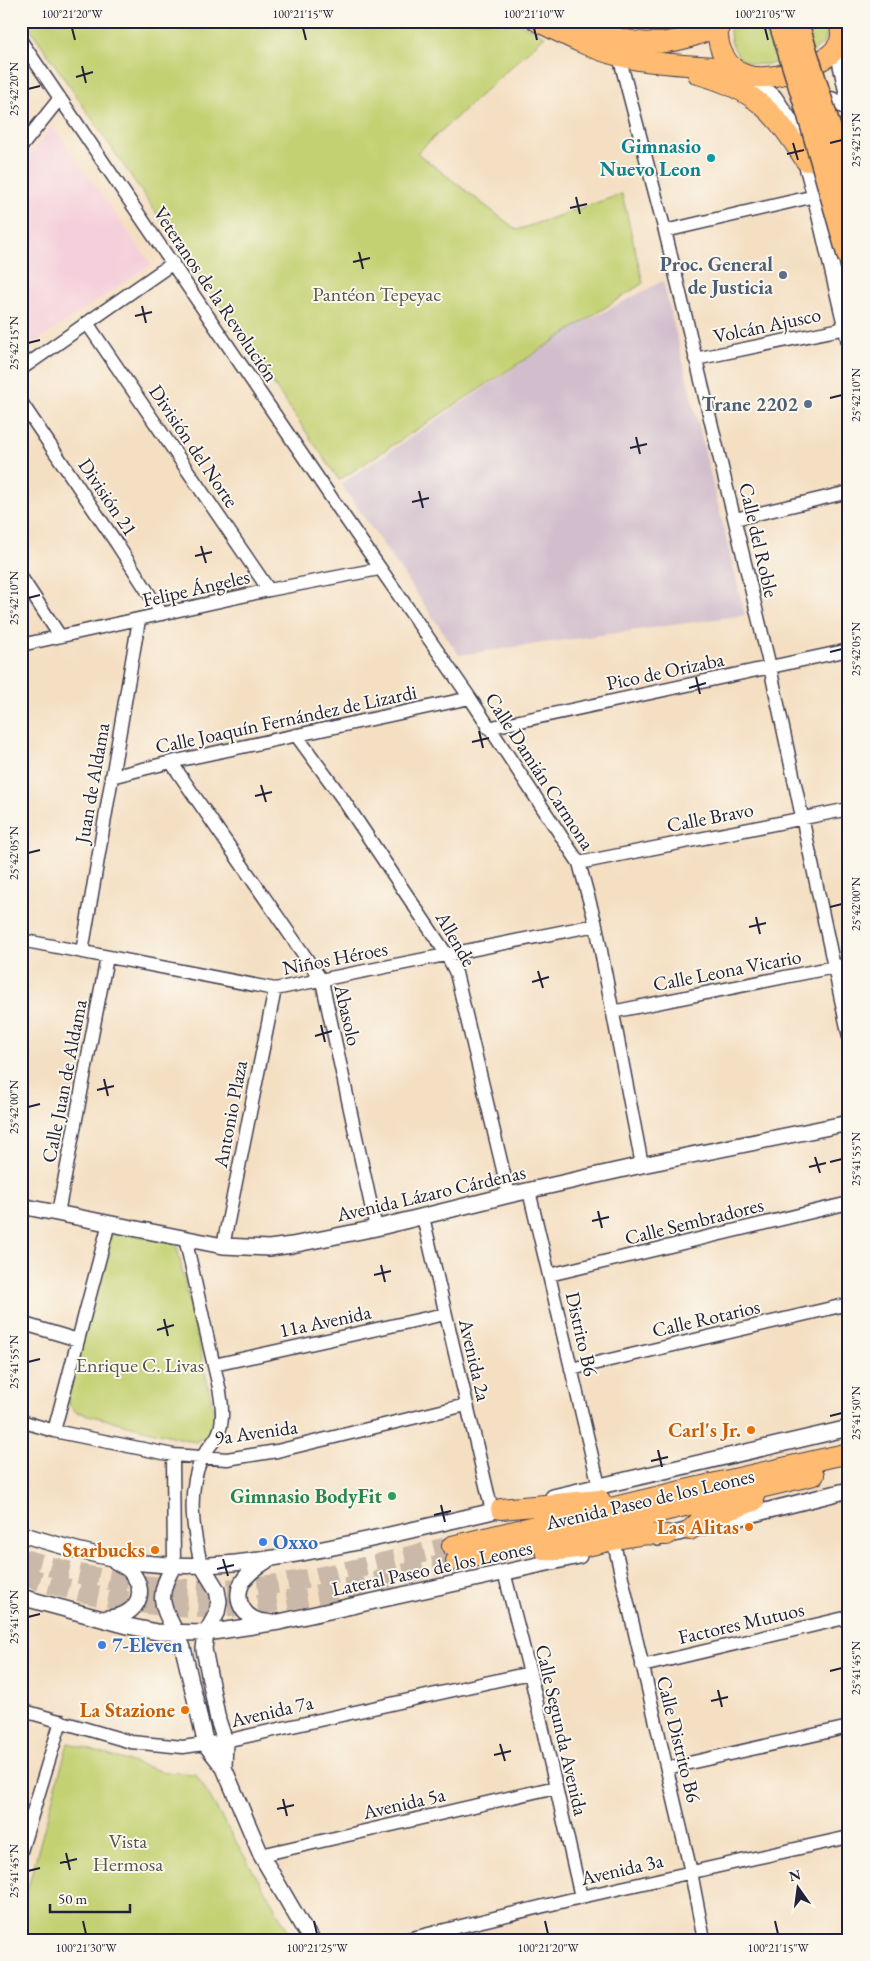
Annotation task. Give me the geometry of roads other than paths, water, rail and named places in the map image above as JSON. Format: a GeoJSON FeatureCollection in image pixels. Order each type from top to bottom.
{"type":"FeatureCollection","features":[{"type":"Feature","properties":{"kind":"highway"},"geometry":{"type":"LineString","coordinates":[[779,21],[849,259]]}},
{"type":"Feature","properties":{"kind":"highway"},"geometry":{"type":"LineString","coordinates":[[797,21],[849,189]]}},
{"type":"Feature","properties":{"kind":"main road"},"geometry":{"type":"LineString","coordinates":[[537,21],[619,56],[742,72],[783,74],[816,65],[825,59],[842,33]]}},
{"type":"Feature","properties":{"kind":"main road"},"geometry":{"type":"LineString","coordinates":[[569,21],[602,35],[622,40],[654,43],[682,40],[702,33],[719,23]]}},
{"type":"Feature","properties":{"kind":"main road"},"geometry":{"type":"LineString","coordinates":[[654,43],[682,30],[694,21]]}},
{"type":"Feature","properties":{"kind":"main road"},"geometry":{"type":"LineString","coordinates":[[719,23],[718,38],[726,60],[742,72]]}},
{"type":"Feature","properties":{"kind":"main road"},"geometry":{"type":"LineString","coordinates":[[663,63],[708,77],[747,93],[766,108],[782,126],[806,161]]}},
{"type":"Feature","properties":{"kind":"main road"},"geometry":{"type":"LineString","coordinates":[[497,1510],[682,1491],[752,1465],[849,1440]]}},
{"type":"Feature","properties":{"kind":"main road","name":"Avenida Paseo de los Leones"},"geometry":{"type":"LineString","coordinates":[[849,1453],[682,1491],[454,1554],[516,1547],[849,1467]]}},
{"type":"Feature","properties":{"kind":"main road"},"geometry":{"type":"LineString","coordinates":[[690,1530],[702,1519],[762,1498],[788,1481]]}},
{"type":"Feature","properties":{"kind":"main road"},"geometry":{"type":"LineString","coordinates":[[516,1547],[548,1551],[637,1534],[667,1535]]}},
{"type":"Feature","properties":{"kind":"street"},"geometry":{"type":"LineString","coordinates":[[842,33],[849,102]]}},
{"type":"Feature","properties":{"kind":"street","name":"Veteranos de la Revolución"},"geometry":{"type":"LineString","coordinates":[[21,41],[379,569]]}},
{"type":"Feature","properties":{"kind":"street"},"geometry":{"type":"LineString","coordinates":[[21,56],[35,61]]}},
{"type":"Feature","properties":{"kind":"street","name":"Calle del Roble"},"geometry":{"type":"LineString","coordinates":[[619,56],[665,231],[770,667],[849,1036]]}},
{"type":"Feature","properties":{"kind":"street"},"geometry":{"type":"LineString","coordinates":[[742,72],[774,97],[799,137],[816,196],[848,334]]}},
{"type":"Feature","properties":{"kind":"street"},"geometry":{"type":"LineString","coordinates":[[21,147],[60,98]]}},
{"type":"Feature","properties":{"kind":"street"},"geometry":{"type":"LineString","coordinates":[[799,137],[801,113],[807,105],[814,101],[826,98],[833,99],[849,110]]}},
{"type":"Feature","properties":{"kind":"street"},"geometry":{"type":"LineString","coordinates":[[665,231],[816,196]]}},
{"type":"Feature","properties":{"kind":"street"},"geometry":{"type":"LineString","coordinates":[[21,369],[173,263]]}},
{"type":"Feature","properties":{"kind":"street","name":"División del Norte"},"geometry":{"type":"LineString","coordinates":[[86,323],[269,590]]}},
{"type":"Feature","properties":{"kind":"street","name":"Volcán Ajusco"},"geometry":{"type":"LineString","coordinates":[[695,359],[848,334]]}},
{"type":"Feature","properties":{"kind":"street","name":"División 21"},"geometry":{"type":"LineString","coordinates":[[21,402],[162,614]]}},
{"type":"Feature","properties":{"kind":"street"},"geometry":{"type":"LineString","coordinates":[[735,519],[849,492]]}},
{"type":"Feature","properties":{"kind":"street","name":"Felipe Ángeles"},"geometry":{"type":"LineString","coordinates":[[21,646],[269,590],[379,569]]}},
{"type":"Feature","properties":{"kind":"street","name":"Calle Damián Carmona"},"geometry":{"type":"LineString","coordinates":[[379,569],[470,698],[488,728],[579,863],[596,925],[642,1165]]}},
{"type":"Feature","properties":{"kind":"street"},"geometry":{"type":"LineString","coordinates":[[21,577],[60,636]]}},
{"type":"Feature","properties":{"kind":"street","name":"Juan de Aldama"},"geometry":{"type":"LineString","coordinates":[[82,952],[139,620]]}},
{"type":"Feature","properties":{"kind":"street","name":"Pico de Orizaba"},"geometry":{"type":"LineString","coordinates":[[488,728],[849,650]]}},
{"type":"Feature","properties":{"kind":"street","name":"Calle Joaquín Fernández de Lizardi"},"geometry":{"type":"LineString","coordinates":[[111,777],[171,762],[470,698]]}},
{"type":"Feature","properties":{"kind":"street","name":"Allende"},"geometry":{"type":"LineString","coordinates":[[296,736],[342,798],[447,955],[456,973],[509,1194]]}},
{"type":"Feature","properties":{"kind":"street","name":"Abasolo"},"geometry":{"type":"LineString","coordinates":[[171,762],[322,981],[376,1228]]}},
{"type":"Feature","properties":{"kind":"street","name":"Calle Bravo"},"geometry":{"type":"LineString","coordinates":[[579,863],[849,809]]}},
{"type":"Feature","properties":{"kind":"street","name":"Niños Héroes"},"geometry":{"type":"LineString","coordinates":[[21,940],[274,989],[322,981],[596,925]]}},
{"type":"Feature","properties":{"kind":"street","name":"Calle Juan de Aldama"},"geometry":{"type":"LineString","coordinates":[[58,1213],[107,957]]}},
{"type":"Feature","properties":{"kind":"street","name":"Calle Leona Vicario"},"geometry":{"type":"LineString","coordinates":[[612,1012],[849,964]]}},
{"type":"Feature","properties":{"kind":"street","name":"Antonio Plaza"},"geometry":{"type":"LineString","coordinates":[[223,1246],[274,989]]}},
{"type":"Feature","properties":{"kind":"street","name":"Avenida Lázaro Cárdenas"},"geometry":{"type":"LineString","coordinates":[[21,1206],[223,1246],[269,1248],[376,1228],[509,1194],[849,1123]]}},
{"type":"Feature","properties":{"kind":"street","name":"Distrito B6"},"geometry":{"type":"LineString","coordinates":[[529,1191],[599,1486]]}},
{"type":"Feature","properties":{"kind":"street","name":"Calle Sembradores"},"geometry":{"type":"LineString","coordinates":[[549,1276],[849,1203]]}},
{"type":"Feature","properties":{"kind":"street","name":"Avenida 2a"},"geometry":{"type":"LineString","coordinates":[[423,1217],[466,1405],[497,1510]]}},
{"type":"Feature","properties":{"kind":"street"},"geometry":{"type":"LineString","coordinates":[[54,1431],[109,1223]]}},
{"type":"Feature","properties":{"kind":"street"},"geometry":{"type":"LineString","coordinates":[[185,1238],[214,1365],[222,1414],[221,1428],[216,1440],[202,1457],[196,1474],[193,1499],[196,1540],[201,1564],[217,1590],[220,1602],[217,1613],[206,1633],[204,1649],[218,1720],[225,1741],[224,1768]]}},
{"type":"Feature","properties":{"kind":"street","name":"Calle Rotarios"},"geometry":{"type":"LineString","coordinates":[[571,1369],[849,1304]]}},
{"type":"Feature","properties":{"kind":"street","name":"11a Avenida"},"geometry":{"type":"LineString","coordinates":[[214,1365],[445,1314]]}},
{"type":"Feature","properties":{"kind":"street"},"geometry":{"type":"LineString","coordinates":[[21,1323],[78,1340]]}},
{"type":"Feature","properties":{"kind":"street","name":"9a Avenida"},"geometry":{"type":"LineString","coordinates":[[21,1421],[54,1431],[173,1455],[227,1458],[277,1451],[466,1405]]}},
{"type":"Feature","properties":{"kind":"street","name":"Lateral Paseo de los Leones"},"geometry":{"type":"LineString","coordinates":[[21,1534],[111,1559],[174,1565],[267,1560],[358,1543],[849,1428]]}},
{"type":"Feature","properties":{"kind":"street"},"geometry":{"type":"LineString","coordinates":[[173,1455],[174,1565],[163,1586],[162,1600],[165,1614],[177,1634],[182,1648],[206,1745],[224,1768],[261,1855],[312,1940]]}},
{"type":"Feature","properties":{"kind":"street","name":"Lateral Paseo de los Leones"},"geometry":{"type":"LineString","coordinates":[[21,1596],[128,1626],[177,1634],[206,1633],[279,1622],[615,1548],[849,1490]]}},
{"type":"Feature","properties":{"kind":"street","name":"Calle Distrito B6"},"geometry":{"type":"LineString","coordinates":[[615,1548],[691,1872],[704,1940]]}},
{"type":"Feature","properties":{"kind":"street"},"geometry":{"type":"LineString","coordinates":[[95,1618],[115,1618],[126,1615],[134,1608],[139,1599],[139,1589],[131,1572],[111,1559]]}},
{"type":"Feature","properties":{"kind":"street"},"geometry":{"type":"LineString","coordinates":[[267,1560],[248,1574],[242,1582],[238,1592],[239,1601],[244,1612],[254,1620],[279,1622]]}},
{"type":"Feature","properties":{"kind":"street","name":"Calle Segunda Avenida"},"geometry":{"type":"LineString","coordinates":[[504,1572],[530,1672],[581,1897]]}},
{"type":"Feature","properties":{"kind":"street","name":"Factores Mutuos"},"geometry":{"type":"LineString","coordinates":[[642,1666],[849,1617]]}},
{"type":"Feature","properties":{"kind":"street","name":"Avenida 7a"},"geometry":{"type":"LineString","coordinates":[[21,1710],[131,1742],[183,1747],[225,1741],[530,1672]]}},
{"type":"Feature","properties":{"kind":"street"},"geometry":{"type":"LineString","coordinates":[[21,1851],[24,1832],[61,1721]]}},
{"type":"Feature","properties":{"kind":"street"},"geometry":{"type":"LineString","coordinates":[[667,1768],[849,1727]]}},
{"type":"Feature","properties":{"kind":"street","name":"Avenida 5a"},"geometry":{"type":"LineString","coordinates":[[261,1855],[556,1787]]}},
{"type":"Feature","properties":{"kind":"street","name":"Avenida 3a"},"geometry":{"type":"LineString","coordinates":[[404,1940],[581,1897],[849,1837]]}},
{"type":"Feature","properties":{"kind":"tunnel"},"geometry":{"type":"LineString","coordinates":[[21,1558],[77,1573],[135,1584],[194,1589],[223,1589],[303,1580],[452,1546]]}},
{"type":"Feature","properties":{"kind":"tunnel"},"geometry":{"type":"LineString","coordinates":[[21,1575],[107,1598],[151,1605],[196,1608],[228,1607],[293,1599],[360,1585],[456,1561]]}},
{"type":"Feature","properties":{"kind":"place","name":"Gimnasio Nuevo Leon"},"geometry":{"type":"Point","coordinates":[711,158]}},
{"type":"Feature","properties":{"kind":"place","name":"Proc. General de Justicia"},"geometry":{"type":"Point","coordinates":[783,275]}},
{"type":"Feature","properties":{"kind":"place","name":"Trane 2202"},"geometry":{"type":"Point","coordinates":[808,404]}},
{"type":"Feature","properties":{"kind":"place","name":"Carl's Jr."},"geometry":{"type":"Point","coordinates":[751,1430]}},
{"type":"Feature","properties":{"kind":"place","name":"Gimnasio BodyFit"},"geometry":{"type":"Point","coordinates":[392,1496]}},
{"type":"Feature","properties":{"kind":"place","name":"Las Alitas"},"geometry":{"type":"Point","coordinates":[749,1527]}},
{"type":"Feature","properties":{"kind":"place","name":"Oxxo"},"geometry":{"type":"Point","coordinates":[263,1542]}},
{"type":"Feature","properties":{"kind":"place","name":"Starbucks"},"geometry":{"type":"Point","coordinates":[155,1550]}},
{"type":"Feature","properties":{"kind":"place","name":"7-Eleven"},"geometry":{"type":"Point","coordinates":[102,1645]}},
{"type":"Feature","properties":{"kind":"place","name":"La Stazione"},"geometry":{"type":"Point","coordinates":[185,1710]}},
{"type":"Feature","properties":{"kind":"park label","name":"Pantéon Tepeyac"},"geometry":{"type":"Point","coordinates":[377,294]}},
{"type":"Feature","properties":{"kind":"park label","name":"Enrique C. Livas"},"geometry":{"type":"Point","coordinates":[140,1365]}},
{"type":"Feature","properties":{"kind":"park label","name":"Vista Hermosa"},"geometry":{"type":"Point","coordinates":[128,1852]}}]}
